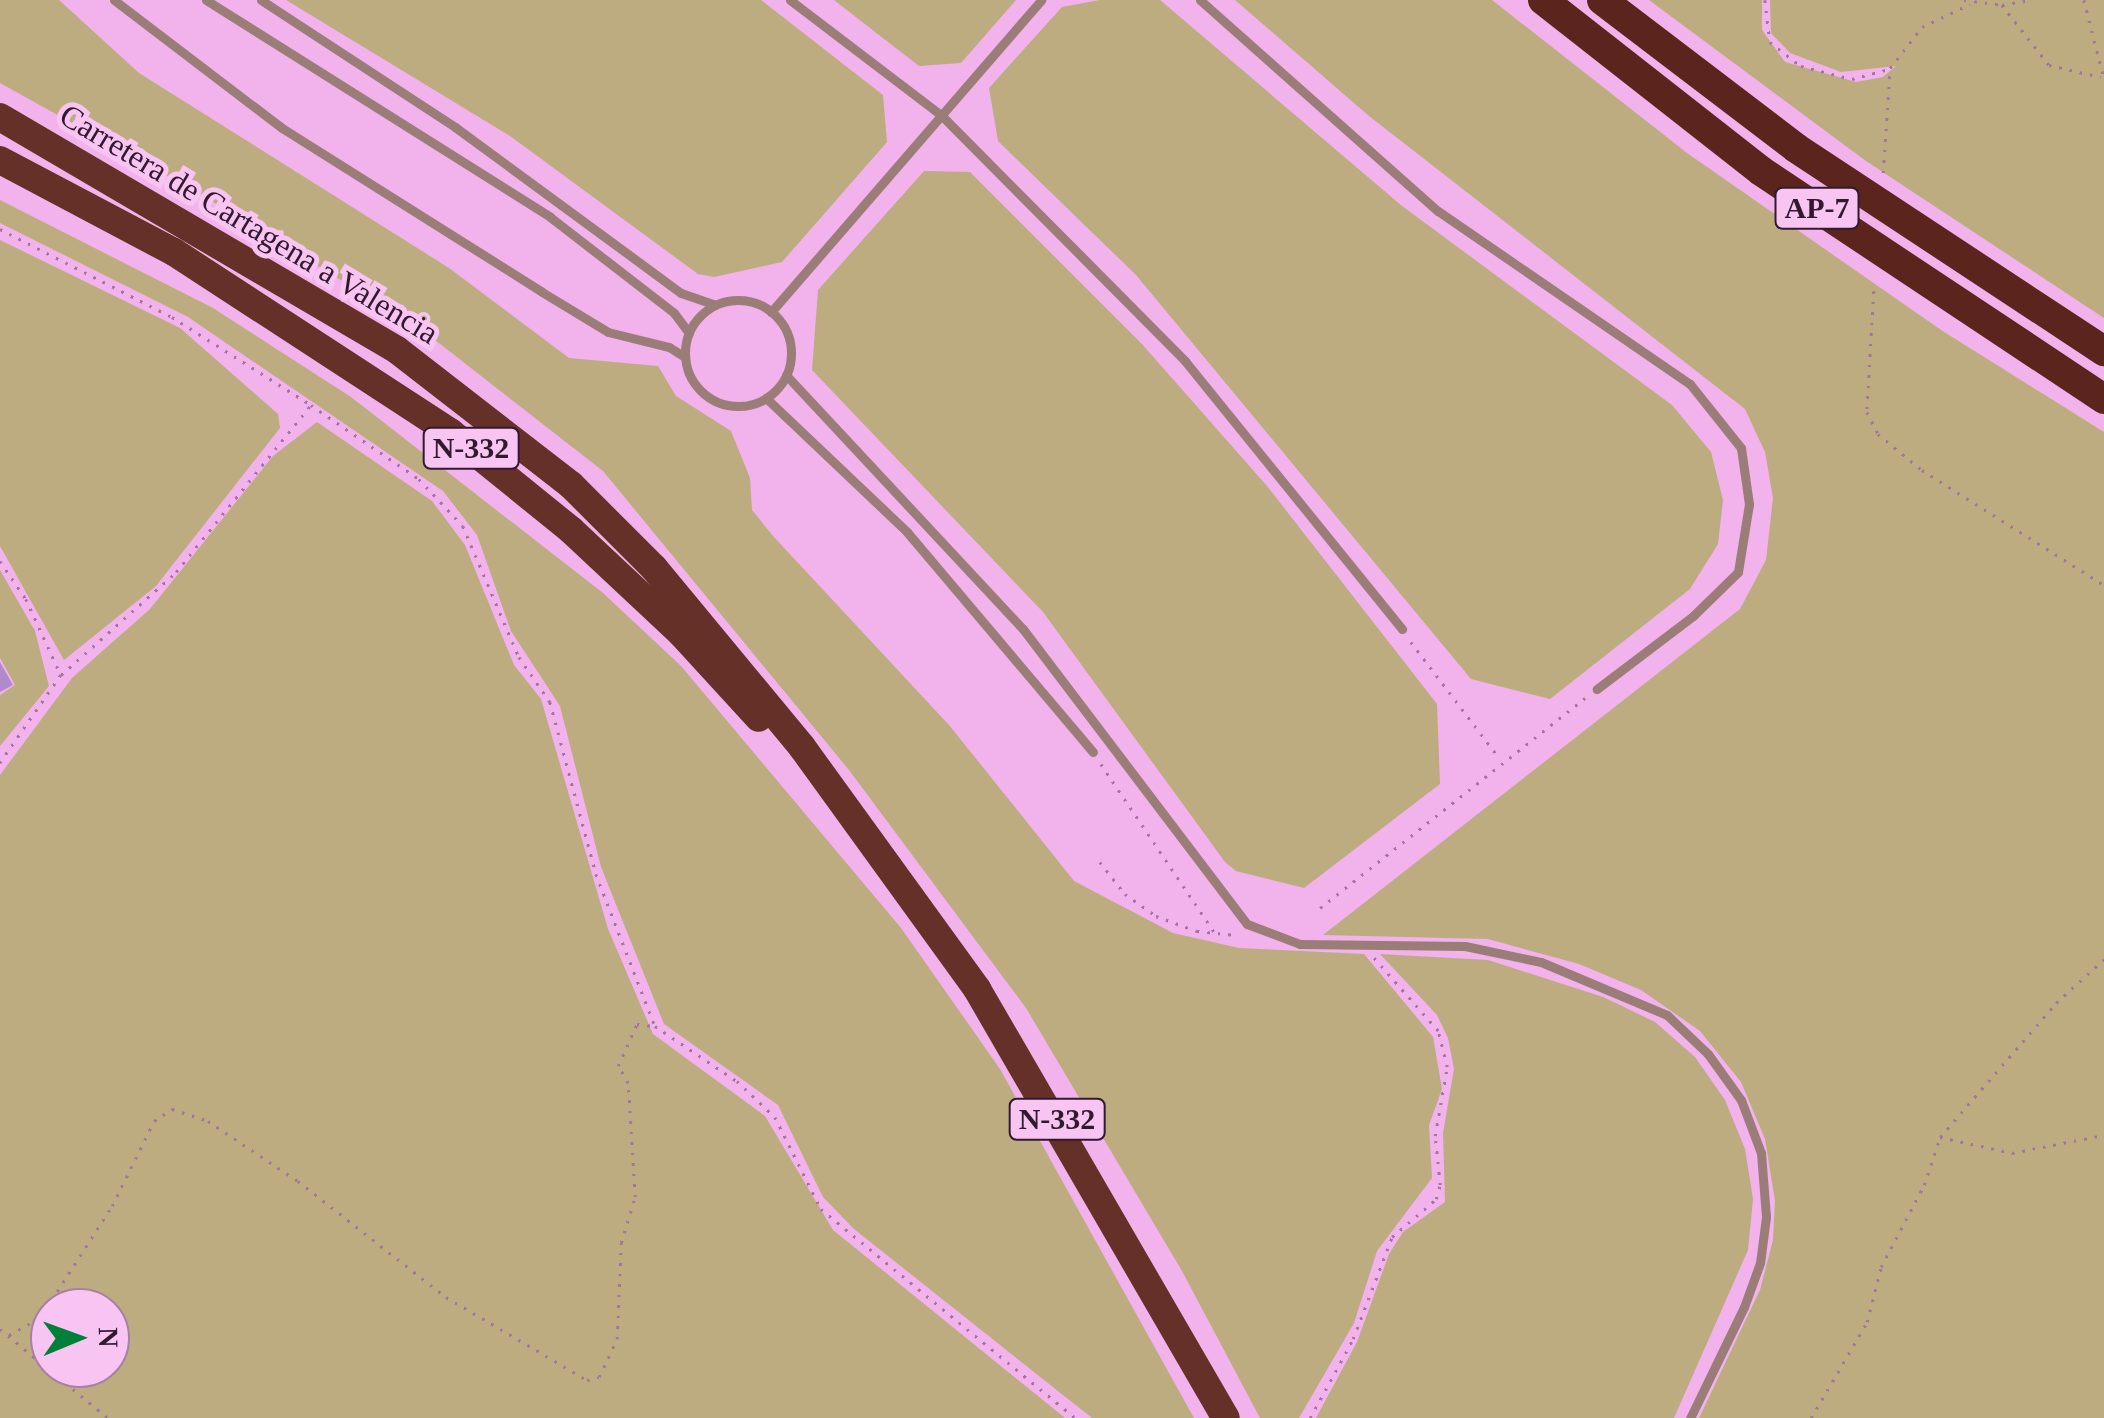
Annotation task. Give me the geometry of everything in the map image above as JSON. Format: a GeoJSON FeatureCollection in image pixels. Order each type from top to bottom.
{"type":"FeatureCollection","features":[{"type":"Feature","properties":{"kind":"highway","name":"AP-7"},"geometry":{"type":"LineString","coordinates":[[1543,0],[1762,171],[2104,399]]}},
{"type":"Feature","properties":{"kind":"highway","name":"AP-7"},"geometry":{"type":"LineString","coordinates":[[1602,0],[1796,148],[2104,351]]}},
{"type":"Feature","properties":{"kind":"highway","name":"Carretera de Cartagena a Valencia"},"geometry":{"type":"LineString","coordinates":[[0,116],[397,350],[571,485],[708,626],[865,833],[1010,1040],[1226,1418]]}},
{"type":"Feature","properties":{"kind":"highway","name":"Carretera de Cartagena a Valencia"},"geometry":{"type":"LineString","coordinates":[[0,160],[174,252],[450,432],[570,530],[681,632],[865,833]]}},
{"type":"Feature","properties":{"kind":"highway"},"geometry":{"type":"LineString","coordinates":[[0,181],[318,343]]}},
{"type":"Feature","properties":{"kind":"lane"},"geometry":{"type":"LineString","coordinates":[[114,0],[282,128],[542,292],[608,332],[669,347],[685,357]]}},
{"type":"Feature","properties":{"kind":"lane"},"geometry":{"type":"LineString","coordinates":[[206,0],[550,217],[674,313],[689,333]]}},
{"type":"Feature","properties":{"kind":"lane"},"geometry":{"type":"LineString","coordinates":[[261,0],[455,127],[681,293],[716,305],[744,300],[770,312],[789,341],[786,375],[766,398],[742,406],[710,399],[698,388],[685,357],[689,333],[716,305]]}},
{"type":"Feature","properties":{"kind":"lane"},"geometry":{"type":"LineString","coordinates":[[790,0],[942,116],[1185,361],[1402,628]]}},
{"type":"Feature","properties":{"kind":"lane"},"geometry":{"type":"LineString","coordinates":[[770,312],[1042,0]]}},
{"type":"Feature","properties":{"kind":"lane"},"geometry":{"type":"LineString","coordinates":[[1200,0],[1438,211],[1690,384],[1741,448],[1749,504],[1738,572],[1693,616],[1598,689]]}},
{"type":"Feature","properties":{"kind":"lane"},"geometry":{"type":"LineString","coordinates":[[786,375],[1023,629],[1224,902],[1272,938],[1465,946],[1541,962],[1667,1015],[1708,1054],[1741,1100],[1761,1153],[1766,1217],[1760,1263],[1690,1418]]}},
{"type":"Feature","properties":{"kind":"lane"},"geometry":{"type":"LineString","coordinates":[[766,398],[907,532],[1093,752]]}},
{"type":"Feature","properties":{"kind":"path"},"geometry":{"type":"LineString","coordinates":[[1766,0],[1770,42],[1801,66],[1852,79],[1890,68]]}},
{"type":"Feature","properties":{"kind":"path"},"geometry":{"type":"LineString","coordinates":[[1964,0],[1970,4]]}},
{"type":"Feature","properties":{"kind":"path"},"geometry":{"type":"LineString","coordinates":[[1883,173],[1890,68],[1922,28],[1970,4],[2002,5],[2028,0]]}},
{"type":"Feature","properties":{"kind":"path"},"geometry":{"type":"LineString","coordinates":[[2002,5],[2049,65],[2103,77],[2084,0]]}},
{"type":"Feature","properties":{"kind":"path"},"geometry":{"type":"LineString","coordinates":[[0,229],[172,317],[311,405],[419,479],[463,526],[519,657],[550,702],[596,874],[655,1026]]}},
{"type":"Feature","properties":{"kind":"path"},"geometry":{"type":"LineString","coordinates":[[1874,290],[1867,412],[1878,434],[2104,584]]}},
{"type":"Feature","properties":{"kind":"path"},"geometry":{"type":"LineString","coordinates":[[0,764],[61,675],[176,572],[311,405]]}},
{"type":"Feature","properties":{"kind":"path"},"geometry":{"type":"LineString","coordinates":[[0,561],[26,598],[61,675]]}},
{"type":"Feature","properties":{"kind":"path"},"geometry":{"type":"LineString","coordinates":[[1402,628],[1500,759]]}},
{"type":"Feature","properties":{"kind":"path"},"geometry":{"type":"LineString","coordinates":[[1320,908],[1500,759],[1598,689]]}},
{"type":"Feature","properties":{"kind":"path"},"geometry":{"type":"LineString","coordinates":[[1093,752],[1214,933]]}},
{"type":"Feature","properties":{"kind":"path"},"geometry":{"type":"LineString","coordinates":[[1100,862],[1125,894],[1156,916],[1214,933],[1272,938]]}},
{"type":"Feature","properties":{"kind":"path"},"geometry":{"type":"LineString","coordinates":[[1310,1418],[1353,1338],[1392,1237],[1436,1199],[1440,1185],[1435,1136],[1447,1067],[1438,1030],[1384,977],[1364,943]]}},
{"type":"Feature","properties":{"kind":"path"},"geometry":{"type":"LineString","coordinates":[[1812,1418],[1860,1337],[1880,1267],[1924,1184],[1940,1137],[2056,1003],[2104,959]]}},
{"type":"Feature","properties":{"kind":"path"},"geometry":{"type":"LineString","coordinates":[[8,1335],[40,1318],[112,1206],[154,1121],[172,1109],[208,1120],[298,1181],[446,1296],[587,1380],[600,1377],[617,1340],[621,1244],[635,1197],[625,1119],[628,1083],[618,1066],[636,1024],[655,1026],[737,1081],[775,1117],[821,1209],[1076,1418]]}},
{"type":"Feature","properties":{"kind":"path"},"geometry":{"type":"LineString","coordinates":[[1940,1137],[2012,1154],[2104,1135]]}},
{"type":"Feature","properties":{"kind":"path"},"geometry":{"type":"LineString","coordinates":[[0,1329],[108,1418]]}},
{"type":"Feature","properties":{"kind":"shaded area"},"geometry":{"type":"Polygon","coordinates":[[[0,0],[59,0],[139,73],[449,268],[569,358],[658,366],[676,396],[731,431],[750,478],[752,510],[773,536],[949,725],[1074,881],[1173,933],[1239,948],[1364,954],[1433,1037],[1442,1089],[1429,1125],[1432,1178],[1377,1251],[1354,1323],[1299,1418],[1260,1418],[1182,1271],[1026,1008],[849,770],[603,471],[421,329],[200,194],[0,83],[0,0]]]}},
{"type":"Feature","properties":{"kind":"shaded area"},"geometry":{"type":"Polygon","coordinates":[[[286,0],[761,0],[883,95],[887,142],[782,262],[714,277],[698,274],[510,136],[286,0]]]}},
{"type":"Feature","properties":{"kind":"shaded area"},"geometry":{"type":"Polygon","coordinates":[[[834,0],[1016,0],[961,63],[919,66],[834,0]]]}},
{"type":"Feature","properties":{"kind":"shaded area"},"geometry":{"type":"Polygon","coordinates":[[[1100,0],[1160,0],[1402,206],[1672,405],[1711,452],[1723,500],[1718,544],[1690,589],[1550,699],[1471,679],[1136,275],[998,141],[989,88],[1062,7],[1100,0]]]}},
{"type":"Feature","properties":{"kind":"shaded area"},"geometry":{"type":"Polygon","coordinates":[[[1235,0],[1492,0],[1687,153],[1941,330],[2104,432],[2104,1418],[1699,1418],[1760,1290],[1773,1240],[1775,1201],[1765,1139],[1741,1082],[1700,1031],[1641,990],[1579,964],[1488,939],[1323,935],[1740,609],[1766,560],[1773,498],[1765,452],[1745,409],[1369,116],[1235,0]]]}},
{"type":"Feature","properties":{"kind":"shaded area"},"geometry":{"type":"Polygon","coordinates":[[[1649,0],[1762,0],[1762,30],[1785,62],[1856,82],[1883,77],[1896,66],[1841,72],[1790,53],[1771,33],[1770,0],[2104,0],[2104,318],[1866,161],[1649,0]]]}},
{"type":"Feature","properties":{"kind":"shaded area"},"geometry":{"type":"Polygon","coordinates":[[[924,171],[970,172],[1141,343],[1267,486],[1437,704],[1440,784],[1304,888],[1236,871],[1225,862],[1043,612],[812,370],[818,290],[924,171]]]}},
{"type":"Feature","properties":{"kind":"shaded area"},"geometry":{"type":"Polygon","coordinates":[[[0,200],[213,308],[351,397],[603,593],[681,666],[901,928],[1000,1069],[1194,1418],[1092,1418],[854,1229],[823,1197],[778,1105],[664,1024],[601,867],[560,706],[511,631],[477,535],[443,491],[188,317],[0,223],[0,200]]]}},
{"type":"Feature","properties":{"kind":"shaded area"},"geometry":{"type":"Polygon","coordinates":[[[0,240],[180,328],[278,414],[280,428],[156,586],[64,660],[0,546],[0,240]]]}},
{"type":"Feature","properties":{"kind":"shaded area"},"geometry":{"type":"Polygon","coordinates":[[[317,422],[432,501],[465,545],[514,665],[541,699],[608,929],[653,1034],[765,1116],[833,1230],[1065,1418],[0,1418],[0,775],[72,678],[150,609],[273,456],[317,422]]]}},
{"type":"Feature","properties":{"kind":"shaded area"},"geometry":{"type":"Polygon","coordinates":[[[0,570],[35,631],[49,686],[0,746],[0,695],[15,685],[0,658],[0,570]]]}},
{"type":"Feature","properties":{"kind":"shaded area"},"geometry":{"type":"Polygon","coordinates":[[[1380,954],[1488,960],[1603,997],[1655,1022],[1695,1057],[1725,1100],[1745,1149],[1753,1199],[1748,1250],[1674,1418],[1316,1418],[1357,1342],[1389,1254],[1403,1232],[1445,1202],[1443,1133],[1454,1069],[1448,1038],[1437,1015],[1380,954]]]}},
{"type":"Feature","properties":{"kind":"building"},"geometry":{"type":"Polygon","coordinates":[[[0,662],[13,685],[0,692],[0,662]]]}}]}
